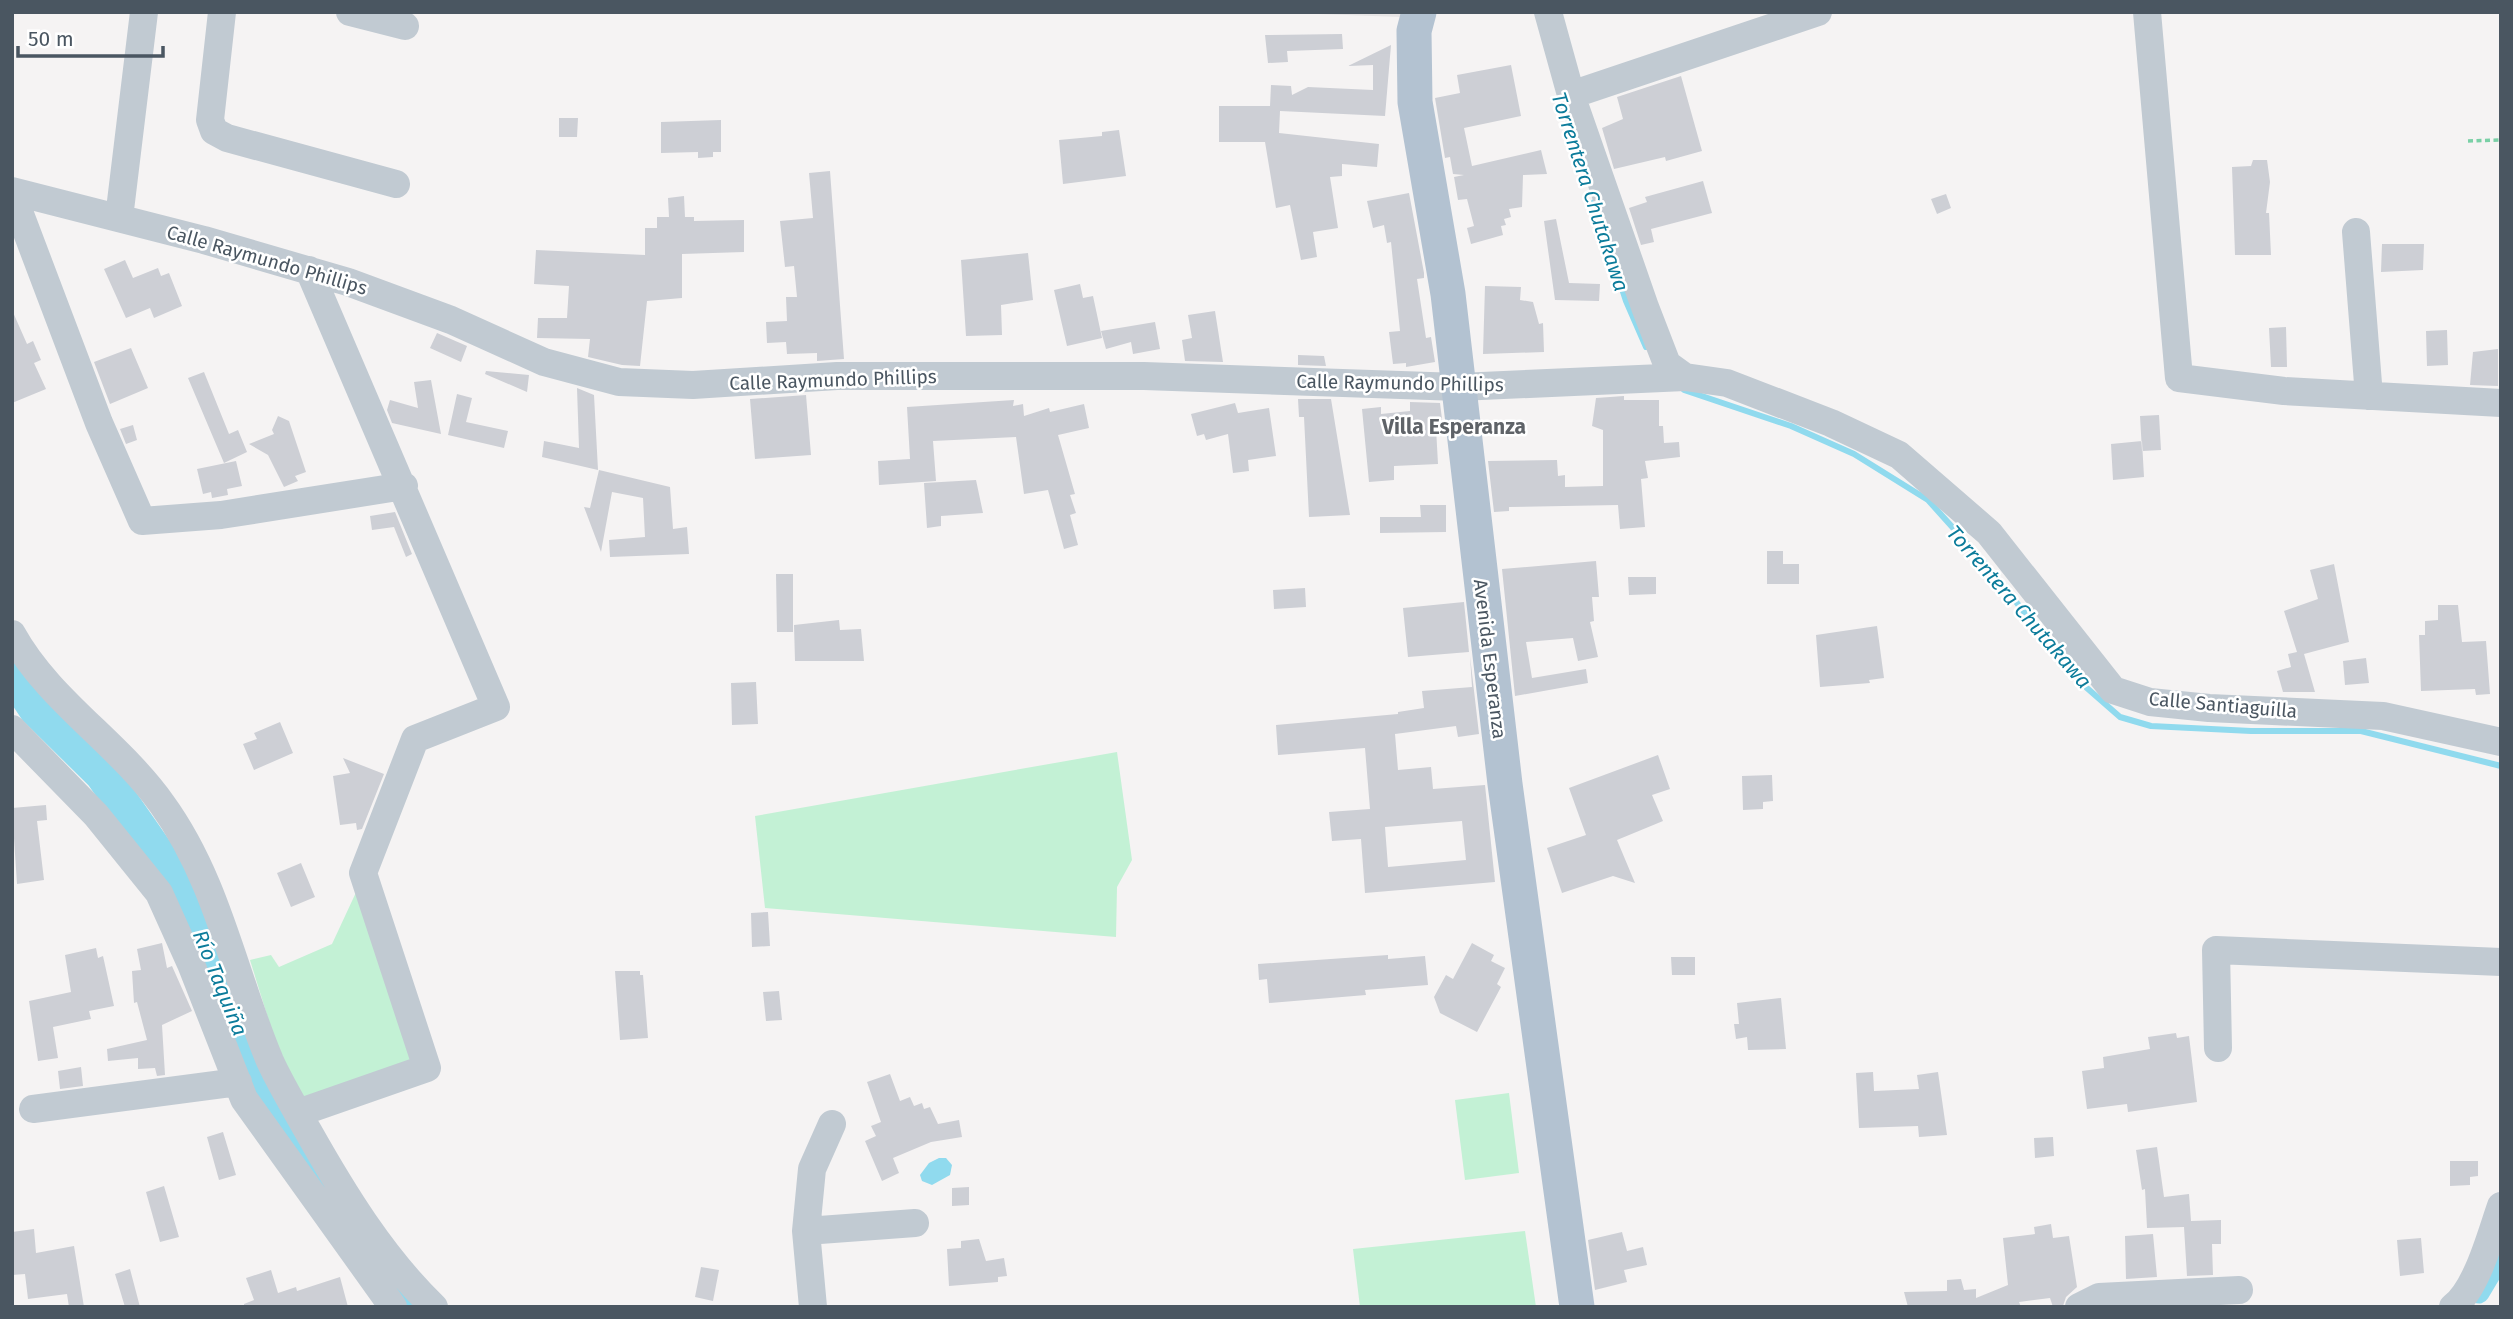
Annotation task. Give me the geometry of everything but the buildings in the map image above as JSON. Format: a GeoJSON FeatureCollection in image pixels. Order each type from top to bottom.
{"type":"FeatureCollection","features":[{"type":"Feature","properties":{"kind":"main road","name":"Avenida Esperanza"},"geometry":{"type":"LineString","coordinates":[[1419,12],[1414,31],[1415,102],[1448,294],[1505,784],[1577,1307]]}},
{"type":"Feature","properties":{"kind":"street"},"geometry":{"type":"LineString","coordinates":[[119,218],[144,12]]}},
{"type":"Feature","properties":{"kind":"street"},"geometry":{"type":"LineString","coordinates":[[222,12],[210,120],[214,131],[227,138],[396,184]]}},
{"type":"Feature","properties":{"kind":"street"},"geometry":{"type":"LineString","coordinates":[[350,12],[405,26]]}},
{"type":"Feature","properties":{"kind":"street"},"geometry":{"type":"LineString","coordinates":[[1548,12],[1570,95],[1667,364],[1682,377]]}},
{"type":"Feature","properties":{"kind":"street"},"geometry":{"type":"LineString","coordinates":[[1570,95],[1818,12]]}},
{"type":"Feature","properties":{"kind":"street"},"geometry":{"type":"LineString","coordinates":[[2147,12],[2179,379],[2284,391],[2501,403]]}},
{"type":"Feature","properties":{"kind":"street"},"geometry":{"type":"LineString","coordinates":[[12,192],[99,423],[142,521],[221,515],[404,486]]}},
{"type":"Feature","properties":{"kind":"street","name":"Calle Raymundo Phillips"},"geometry":{"type":"LineString","coordinates":[[12,192],[309,270],[450,320],[544,362],[619,382],[694,386],[837,376],[1144,376],[1459,387],[1682,377]]}},
{"type":"Feature","properties":{"kind":"street"},"geometry":{"type":"LineString","coordinates":[[2356,232],[2370,396]]}},
{"type":"Feature","properties":{"kind":"street"},"geometry":{"type":"LineString","coordinates":[[298,1113],[427,1068],[363,873],[415,739],[496,707],[404,486],[309,270]]}},
{"type":"Feature","properties":{"kind":"street","name":"Calle Santiaguilla"},"geometry":{"type":"LineString","coordinates":[[1682,377],[1727,383],[1831,423],[1899,456],[1989,533],[2113,690],[2150,702],[2209,708],[2383,716],[2501,742]]}},
{"type":"Feature","properties":{"kind":"street"},"geometry":{"type":"LineString","coordinates":[[12,634],[49,687],[107,739],[163,804],[229,936],[271,1062],[298,1113],[342,1192],[414,1288],[434,1307]]}},
{"type":"Feature","properties":{"kind":"street"},"geometry":{"type":"LineString","coordinates":[[12,729],[96,815],[159,893],[191,964],[244,1099],[393,1307]]}},
{"type":"Feature","properties":{"kind":"street"},"geometry":{"type":"LineString","coordinates":[[2218,1048],[2216,950],[2501,962]]}},
{"type":"Feature","properties":{"kind":"street"},"geometry":{"type":"LineString","coordinates":[[33,1109],[238,1082]]}},
{"type":"Feature","properties":{"kind":"street"},"geometry":{"type":"LineString","coordinates":[[813,1307],[806,1231],[812,1169],[832,1124]]}},
{"type":"Feature","properties":{"kind":"street"},"geometry":{"type":"LineString","coordinates":[[2453,1307],[2479,1266],[2501,1206]]}},
{"type":"Feature","properties":{"kind":"street"},"geometry":{"type":"LineString","coordinates":[[806,1231],[915,1223]]}},
{"type":"Feature","properties":{"kind":"street"},"geometry":{"type":"LineString","coordinates":[[2079,1307],[2099,1297],[2239,1290]]}},
{"type":"Feature","properties":{"kind":"path"},"geometry":{"type":"LineString","coordinates":[[2468,141],[2501,140]]}},
{"type":"Feature","properties":{"kind":"shaded area"},"geometry":{"type":"Polygon","coordinates":[[[1266,12],[1403,12],[1401,17],[1266,12]]]}},
{"type":"Feature","properties":{"kind":"green space"},"geometry":{"type":"Polygon","coordinates":[[[1117,752],[1132,860],[1117,887],[1116,937],[765,908],[755,816],[1117,752]]]}},
{"type":"Feature","properties":{"kind":"green space"},"geometry":{"type":"Polygon","coordinates":[[[359,886],[416,1063],[304,1103],[281,1060],[250,960],[271,955],[279,967],[332,944],[359,886]]]}},
{"type":"Feature","properties":{"kind":"green space"},"geometry":{"type":"Polygon","coordinates":[[[1509,1093],[1519,1173],[1465,1180],[1455,1100],[1509,1093]]]}},
{"type":"Feature","properties":{"kind":"green space"},"geometry":{"type":"Polygon","coordinates":[[[1525,1231],[1536,1307],[1360,1307],[1353,1249],[1525,1231]]]}},
{"type":"Feature","properties":{"kind":"water"},"geometry":{"type":"Polygon","coordinates":[[[946,1158],[952,1165],[950,1175],[932,1185],[922,1181],[920,1175],[929,1163],[946,1158]]]}},
{"type":"Feature","properties":{"kind":"waterway","name":"Torrentera Chutakawa"},"geometry":{"type":"LineString","coordinates":[[1594,202],[1626,301],[1646,347]]}},
{"type":"Feature","properties":{"kind":"waterway","name":"Torrentera Chutakawa"},"geometry":{"type":"LineString","coordinates":[[1684,390],[1791,426],[1854,454],[1928,500],[1989,568],[2080,682],[2120,717],[2151,726],[2251,731],[2361,731],[2501,766]]}},
{"type":"Feature","properties":{"kind":"waterway","name":"Río Taquiña"},"geometry":{"type":"LineString","coordinates":[[12,673],[36,709],[102,774],[157,853],[204,939],[260,1083],[344,1221]]}},
{"type":"Feature","properties":{"kind":"waterway"},"geometry":{"type":"LineString","coordinates":[[2479,1293],[2501,1256]]}},
{"type":"Feature","properties":{"kind":"waterway","name":"Río Taquiña"},"geometry":{"type":"LineString","coordinates":[[376,1263],[411,1307]]}},
{"type":"Feature","properties":{"kind":"district","name":"Villa Esperanza"},"geometry":{"type":"Point","coordinates":[1454,427]}}]}
